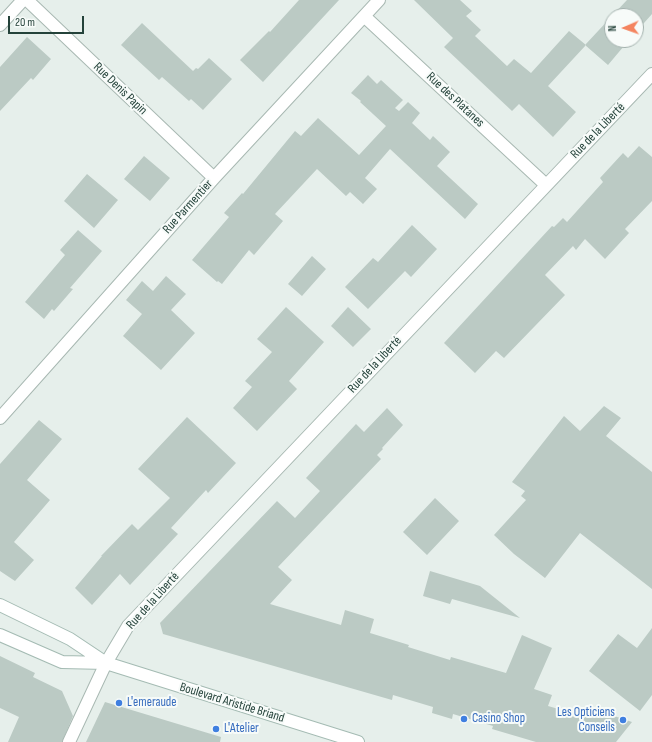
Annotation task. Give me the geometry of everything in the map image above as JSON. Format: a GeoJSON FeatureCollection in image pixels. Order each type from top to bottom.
{"type":"FeatureCollection","features":[{"type":"Feature","properties":{"kind":"street"},"geometry":{"type":"LineString","coordinates":[[0,25],[23,0]]}},
{"type":"Feature","properties":{"kind":"street","name":"Rue Denis Papin"},"geometry":{"type":"LineString","coordinates":[[27,0],[214,178]]}},
{"type":"Feature","properties":{"kind":"street","name":"Rue Parmentier"},"geometry":{"type":"LineString","coordinates":[[0,418],[214,178],[379,0]]}},
{"type":"Feature","properties":{"kind":"street","name":"Rue des Platanes"},"geometry":{"type":"LineString","coordinates":[[364,16],[546,185]]}},
{"type":"Feature","properties":{"kind":"street","name":"Rue de la Liberté"},"geometry":{"type":"LineString","coordinates":[[69,742],[106,663],[128,626],[652,74]]}},
{"type":"Feature","properties":{"kind":"street","name":"Boulevard Aristide Briand"},"geometry":{"type":"LineString","coordinates":[[0,605],[70,640],[106,663],[358,742]]}},
{"type":"Feature","properties":{"kind":"street","name":"Boulevard Aristide Briand"},"geometry":{"type":"LineString","coordinates":[[0,635],[62,662],[106,663]]}},
{"type":"Feature","properties":{"kind":"building"},"geometry":{"type":"Polygon","coordinates":[[[299,0],[339,0],[263,82],[240,60],[269,31],[270,32],[299,0]]]}},
{"type":"Feature","properties":{"kind":"building"},"geometry":{"type":"Polygon","coordinates":[[[414,0],[460,0],[472,11],[466,16],[481,30],[475,36],[507,66],[514,59],[531,73],[569,31],[586,45],[548,86],[576,112],[553,137],[519,104],[512,111],[444,47],[453,38],[414,0]]]}},
{"type":"Feature","properties":{"kind":"building"},"geometry":{"type":"Polygon","coordinates":[[[627,0],[652,0],[652,14],[644,23],[644,8],[620,8],[627,0]]]}},
{"type":"Feature","properties":{"kind":"building"},"geometry":{"type":"Polygon","coordinates":[[[142,23],[193,71],[196,68],[198,69],[209,58],[232,79],[203,110],[191,99],[189,101],[162,77],[159,80],[121,45],[142,23]]]}},
{"type":"Feature","properties":{"kind":"building"},"geometry":{"type":"Polygon","coordinates":[[[604,25],[604,48],[622,48],[608,65],[585,45],[604,25]]]}},
{"type":"Feature","properties":{"kind":"building"},"geometry":{"type":"Polygon","coordinates":[[[27,37],[51,59],[33,80],[31,78],[0,111],[0,67],[27,37]]]}},
{"type":"Feature","properties":{"kind":"building"},"geometry":{"type":"Polygon","coordinates":[[[368,75],[377,84],[381,80],[403,100],[395,108],[399,111],[408,102],[420,113],[412,123],[430,140],[433,136],[450,152],[437,166],[478,204],[465,219],[390,149],[365,178],[377,189],[363,204],[350,192],[346,196],[317,169],[275,214],[283,221],[254,255],[249,250],[222,284],[218,281],[217,282],[192,260],[229,217],[224,213],[242,193],[243,194],[295,131],[301,136],[318,118],[359,155],[386,126],[351,93],[368,75]]]}},
{"type":"Feature","properties":{"kind":"building"},"geometry":{"type":"Polygon","coordinates":[[[639,146],[652,157],[652,201],[625,229],[629,233],[605,259],[585,239],[576,250],[573,246],[545,275],[565,295],[504,358],[496,351],[475,373],[444,343],[552,226],[554,227],[563,218],[567,222],[603,182],[600,178],[623,153],[628,158],[639,146]]]}},
{"type":"Feature","properties":{"kind":"building"},"geometry":{"type":"Polygon","coordinates":[[[144,156],[170,178],[150,201],[124,179],[144,156]]]}},
{"type":"Feature","properties":{"kind":"building"},"geometry":{"type":"Polygon","coordinates":[[[87,174],[118,200],[94,228],[64,201],[87,174]]]}},
{"type":"Feature","properties":{"kind":"building"},"geometry":{"type":"Polygon","coordinates":[[[412,225],[437,249],[411,277],[405,271],[368,309],[345,287],[373,258],[378,262],[412,225]]]}},
{"type":"Feature","properties":{"kind":"building"},"geometry":{"type":"Polygon","coordinates":[[[78,230],[102,251],[70,288],[73,289],[54,311],[52,309],[44,319],[25,302],[65,255],[60,250],[78,230]]]}},
{"type":"Feature","properties":{"kind":"building"},"geometry":{"type":"Polygon","coordinates":[[[312,256],[326,269],[302,296],[288,284],[312,256]]]}},
{"type":"Feature","properties":{"kind":"building"},"geometry":{"type":"Polygon","coordinates":[[[166,276],[186,294],[171,310],[195,333],[161,370],[123,336],[142,314],[126,300],[142,281],[153,291],[166,276]]]}},
{"type":"Feature","properties":{"kind":"building"},"geometry":{"type":"Polygon","coordinates":[[[286,307],[324,342],[289,381],[297,389],[257,431],[233,408],[252,387],[245,381],[272,352],[257,339],[286,307]]]}},
{"type":"Feature","properties":{"kind":"building"},"geometry":{"type":"Polygon","coordinates":[[[348,307],[371,329],[353,347],[331,326],[348,307]]]}},
{"type":"Feature","properties":{"kind":"building"},"geometry":{"type":"Polygon","coordinates":[[[604,406],[621,418],[606,436],[652,472],[652,589],[580,533],[545,578],[514,554],[494,535],[526,500],[521,496],[525,491],[512,482],[564,416],[580,431],[604,406]]]}},
{"type":"Feature","properties":{"kind":"building"},"geometry":{"type":"Polygon","coordinates":[[[387,408],[403,425],[377,455],[381,459],[278,567],[292,580],[270,604],[341,625],[345,610],[374,619],[370,633],[450,660],[451,657],[506,673],[522,635],[552,648],[534,689],[552,695],[548,706],[583,716],[587,707],[632,722],[616,742],[536,742],[492,729],[493,726],[453,714],[452,719],[432,713],[433,707],[393,695],[392,700],[163,634],[160,623],[277,501],[295,518],[320,491],[306,478],[356,424],[364,432],[387,408]]]}},
{"type":"Feature","properties":{"kind":"building"},"geometry":{"type":"Polygon","coordinates":[[[187,417],[236,463],[208,493],[206,490],[171,528],[178,534],[130,585],[120,574],[92,605],[75,588],[101,556],[132,524],[138,530],[170,498],[138,469],[187,417]]]}},
{"type":"Feature","properties":{"kind":"building"},"geometry":{"type":"Polygon","coordinates":[[[39,420],[62,439],[27,480],[50,500],[14,542],[34,560],[15,581],[0,571],[0,464],[39,420]]]}},
{"type":"Feature","properties":{"kind":"building"},"geometry":{"type":"Polygon","coordinates":[[[435,498],[459,521],[427,555],[403,532],[435,498]]]}},
{"type":"Feature","properties":{"kind":"building"},"geometry":{"type":"Polygon","coordinates":[[[430,571],[480,586],[520,618],[452,599],[450,604],[423,596],[430,571]]]}},
{"type":"Feature","properties":{"kind":"building"},"geometry":{"type":"Polygon","coordinates":[[[652,628],[652,695],[640,711],[589,671],[618,634],[637,648],[652,628]]]}},
{"type":"Feature","properties":{"kind":"building"},"geometry":{"type":"Polygon","coordinates":[[[0,656],[35,673],[33,677],[62,691],[73,716],[62,742],[8,742],[19,717],[0,708],[0,656]]]}},
{"type":"Feature","properties":{"kind":"building"},"geometry":{"type":"Polygon","coordinates":[[[105,702],[221,737],[220,742],[86,742],[105,702]]]}},
{"type":"Feature","properties":{"kind":"place","name":"L'emeraude"},"geometry":{"type":"Point","coordinates":[119,703]}},
{"type":"Feature","properties":{"kind":"place","name":"Casino Shop"},"geometry":{"type":"Point","coordinates":[464,719]}},
{"type":"Feature","properties":{"kind":"place","name":"Les Opticiens Conseils"},"geometry":{"type":"Point","coordinates":[623,720]}},
{"type":"Feature","properties":{"kind":"place","name":"L'Atelier"},"geometry":{"type":"Point","coordinates":[216,729]}}]}
